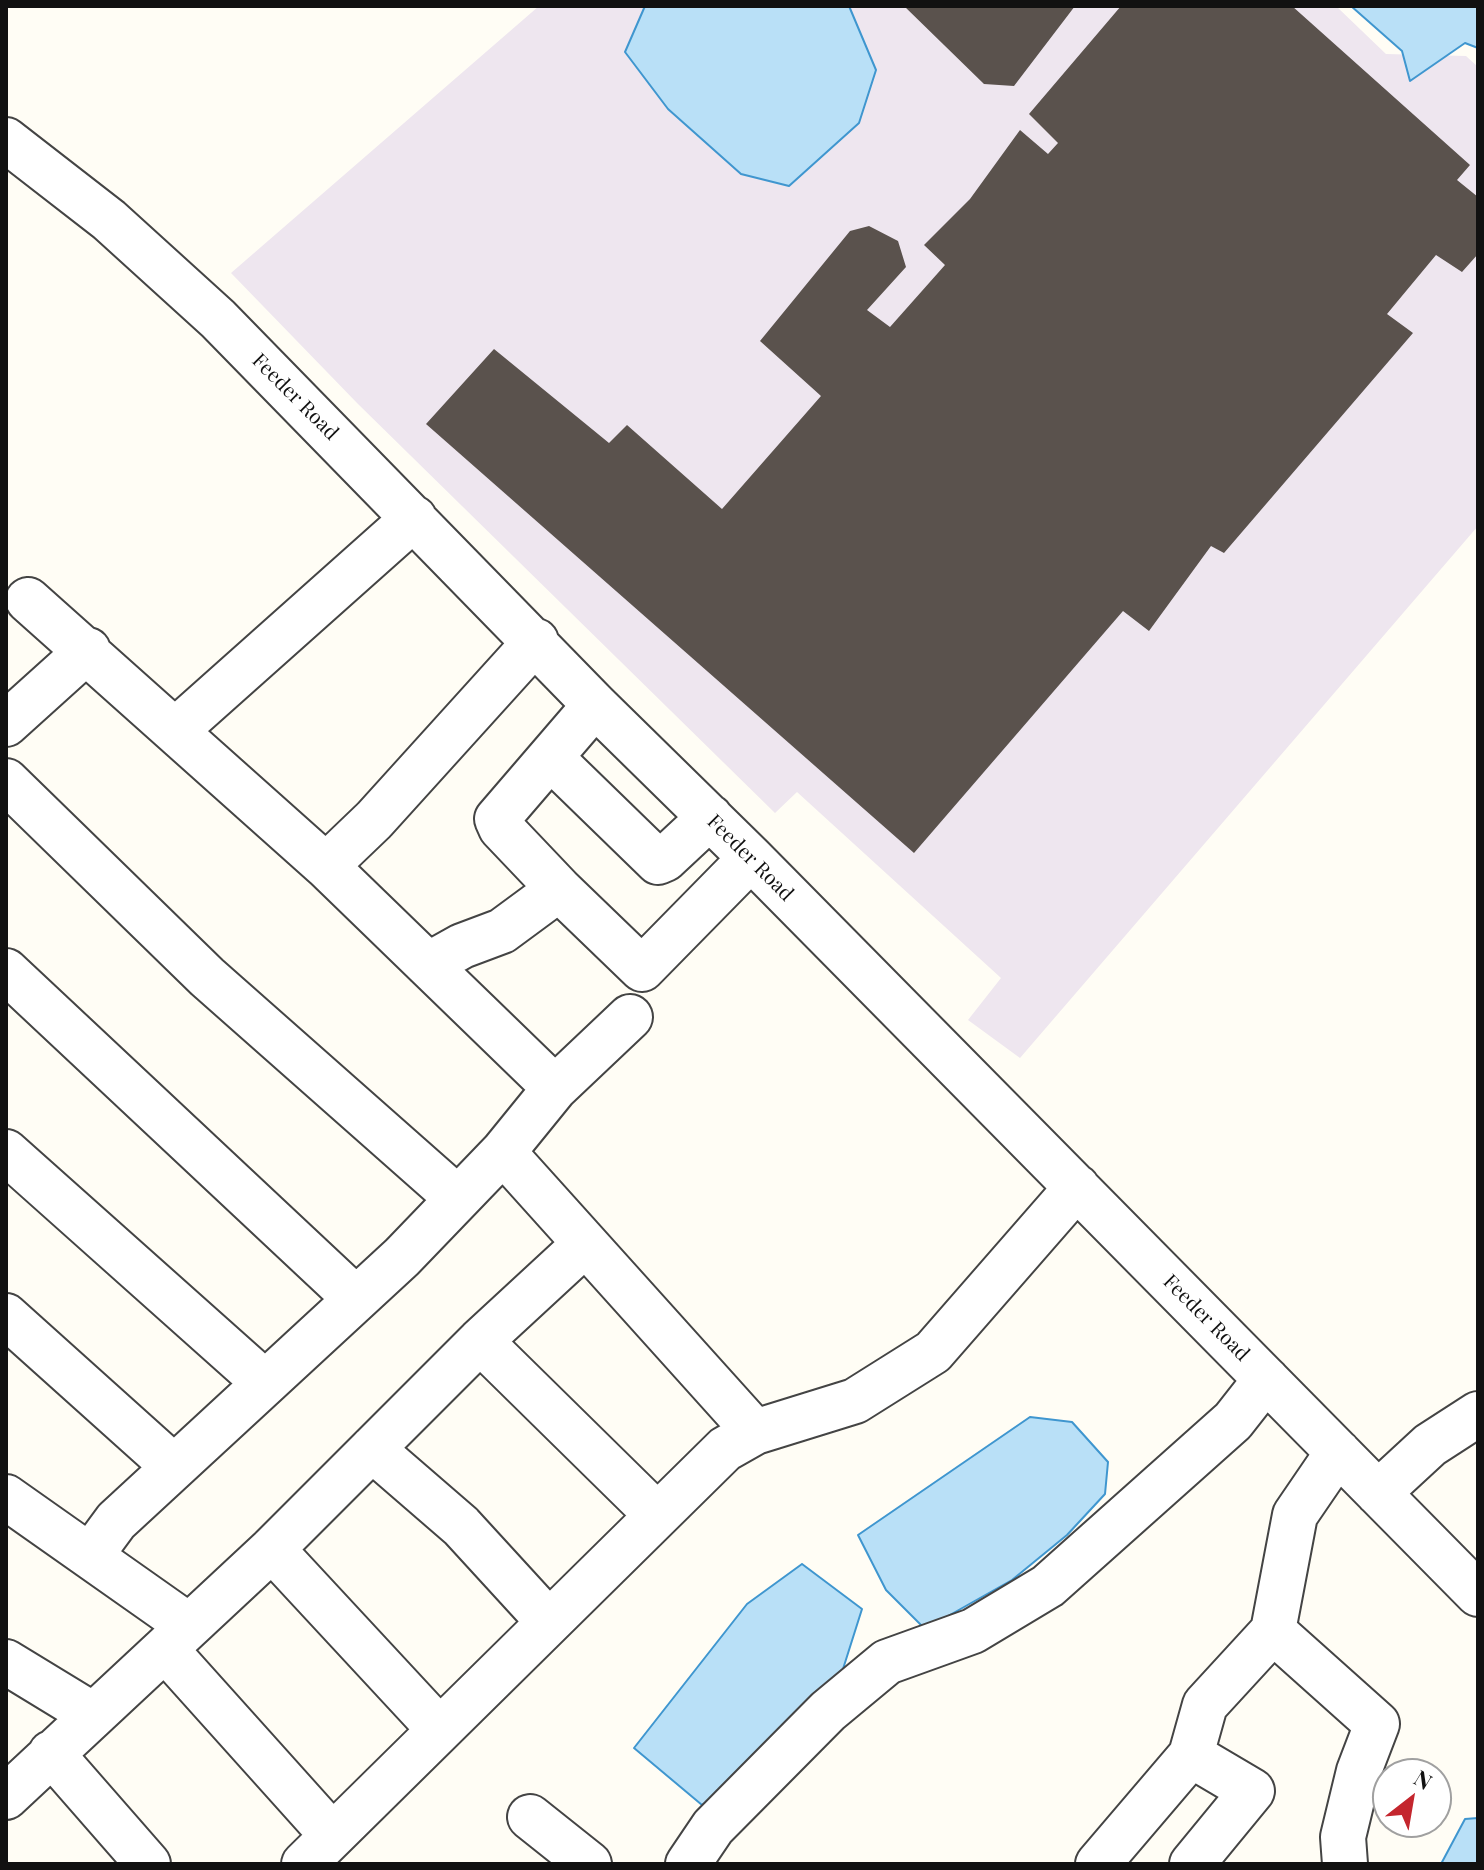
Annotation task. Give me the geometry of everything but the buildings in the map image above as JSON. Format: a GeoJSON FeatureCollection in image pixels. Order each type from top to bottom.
{"type":"FeatureCollection","features":[{"type":"Feature","properties":{"kind":"street","name":"Feeder Road"},"geometry":{"type":"LineString","coordinates":[[6,140],[109,220],[218,319],[536,641],[595,705],[751,858],[1478,1594]]}},
{"type":"Feature","properties":{"kind":"street"},"geometry":{"type":"LineString","coordinates":[[175,731],[414,518]]}},
{"type":"Feature","properties":{"kind":"street"},"geometry":{"type":"LineString","coordinates":[[28,600],[88,650],[326,866],[555,1088]]}},
{"type":"Feature","properties":{"kind":"street"},"geometry":{"type":"LineString","coordinates":[[326,866],[374,820],[536,641]]}},
{"type":"Feature","properties":{"kind":"street"},"geometry":{"type":"LineString","coordinates":[[6,724],[88,650]]}},
{"type":"Feature","properties":{"kind":"street"},"geometry":{"type":"LineString","coordinates":[[595,705],[497,819],[501,828],[559,889],[642,969],[751,858]]}},
{"type":"Feature","properties":{"kind":"street"},"geometry":{"type":"LineString","coordinates":[[551,758],[658,862],[710,817]]}},
{"type":"Feature","properties":{"kind":"street"},"geometry":{"type":"LineString","coordinates":[[6,781],[207,977],[457,1198]]}},
{"type":"Feature","properties":{"kind":"street"},"geometry":{"type":"LineString","coordinates":[[428,965],[462,946],[502,931],[559,889]]}},
{"type":"Feature","properties":{"kind":"street"},"geometry":{"type":"LineString","coordinates":[[6,971],[356,1299]]}},
{"type":"Feature","properties":{"kind":"street"},"geometry":{"type":"LineString","coordinates":[[91,1555],[116,1521],[356,1299],[503,1152],[555,1088],[630,1017]]}},
{"type":"Feature","properties":{"kind":"street"},"geometry":{"type":"LineString","coordinates":[[6,1152],[265,1383]]}},
{"type":"Feature","properties":{"kind":"street"},"geometry":{"type":"LineString","coordinates":[[503,1152],[755,1432]]}},
{"type":"Feature","properties":{"kind":"street"},"geometry":{"type":"LineString","coordinates":[[6,1497],[91,1555],[177,1637],[318,1850],[725,1449],[755,1432],[855,1401],[933,1352],[1077,1187]]}},
{"type":"Feature","properties":{"kind":"street"},"geometry":{"type":"LineString","coordinates":[[6,1797],[272,1549],[480,1341],[585,1244]]}},
{"type":"Feature","properties":{"kind":"street"},"geometry":{"type":"LineString","coordinates":[[6,1316],[174,1467]]}},
{"type":"Feature","properties":{"kind":"street"},"geometry":{"type":"LineString","coordinates":[[480,1341],[656,1514]]}},
{"type":"Feature","properties":{"kind":"street"},"geometry":{"type":"LineString","coordinates":[[688,1864],[713,1827],[828,1711],[887,1662],[973,1631],[1048,1586],[1233,1421],[1266,1379]]}},
{"type":"Feature","properties":{"kind":"street"},"geometry":{"type":"LineString","coordinates":[[1378,1493],[1430,1445],[1478,1414]]}},
{"type":"Feature","properties":{"kind":"street"},"geometry":{"type":"LineString","coordinates":[[372,1449],[461,1526],[548,1621]]}},
{"type":"Feature","properties":{"kind":"street"},"geometry":{"type":"LineString","coordinates":[[1098,1864],[1191,1755],[1205,1705],[1273,1631],[1295,1515],[1338,1452]]}},
{"type":"Feature","properties":{"kind":"street"},"geometry":{"type":"LineString","coordinates":[[272,1549],[439,1729]]}},
{"type":"Feature","properties":{"kind":"street"},"geometry":{"type":"LineString","coordinates":[[1273,1631],[1377,1724],[1359,1771],[1343,1837],[1345,1864]]}},
{"type":"Feature","properties":{"kind":"street"},"geometry":{"type":"LineString","coordinates":[[6,1662],[93,1715]]}},
{"type":"Feature","properties":{"kind":"street"},"geometry":{"type":"LineString","coordinates":[[51,1753],[148,1864]]}},
{"type":"Feature","properties":{"kind":"street"},"geometry":{"type":"LineString","coordinates":[[1191,1755],[1252,1791],[1192,1864]]}},
{"type":"Feature","properties":{"kind":"street"},"geometry":{"type":"LineString","coordinates":[[530,1817],[577,1860]]}},
{"type":"Feature","properties":{"kind":"shaded area"},"geometry":{"type":"Polygon","coordinates":[[[539,6],[1336,6],[1386,54],[1466,56],[1478,67],[1478,526],[1020,1058],[968,1020],[1001,978],[797,792],[775,813],[358,404],[231,273],[539,6]]]}},
{"type":"Feature","properties":{"kind":"water"},"geometry":{"type":"Polygon","coordinates":[[[645,6],[849,6],[876,70],[859,123],[789,186],[741,174],[668,109],[625,52],[645,6]]]}},
{"type":"Feature","properties":{"kind":"water"},"geometry":{"type":"Polygon","coordinates":[[[1351,6],[1478,6],[1478,48],[1465,43],[1410,81],[1402,51],[1351,6]]]}},
{"type":"Feature","properties":{"kind":"water"},"geometry":{"type":"Polygon","coordinates":[[[1030,1417],[1072,1422],[1108,1462],[1105,1494],[1067,1535],[1012,1580],[925,1629],[886,1590],[858,1535],[1030,1417]]]}},
{"type":"Feature","properties":{"kind":"water"},"geometry":{"type":"Polygon","coordinates":[[[802,1564],[862,1609],[843,1669],[732,1789],[702,1805],[634,1748],[747,1604],[802,1564]]]}},
{"type":"Feature","properties":{"kind":"water"},"geometry":{"type":"Polygon","coordinates":[[[1478,1818],[1478,1864],[1441,1864],[1465,1819],[1478,1818]]]}}]}
